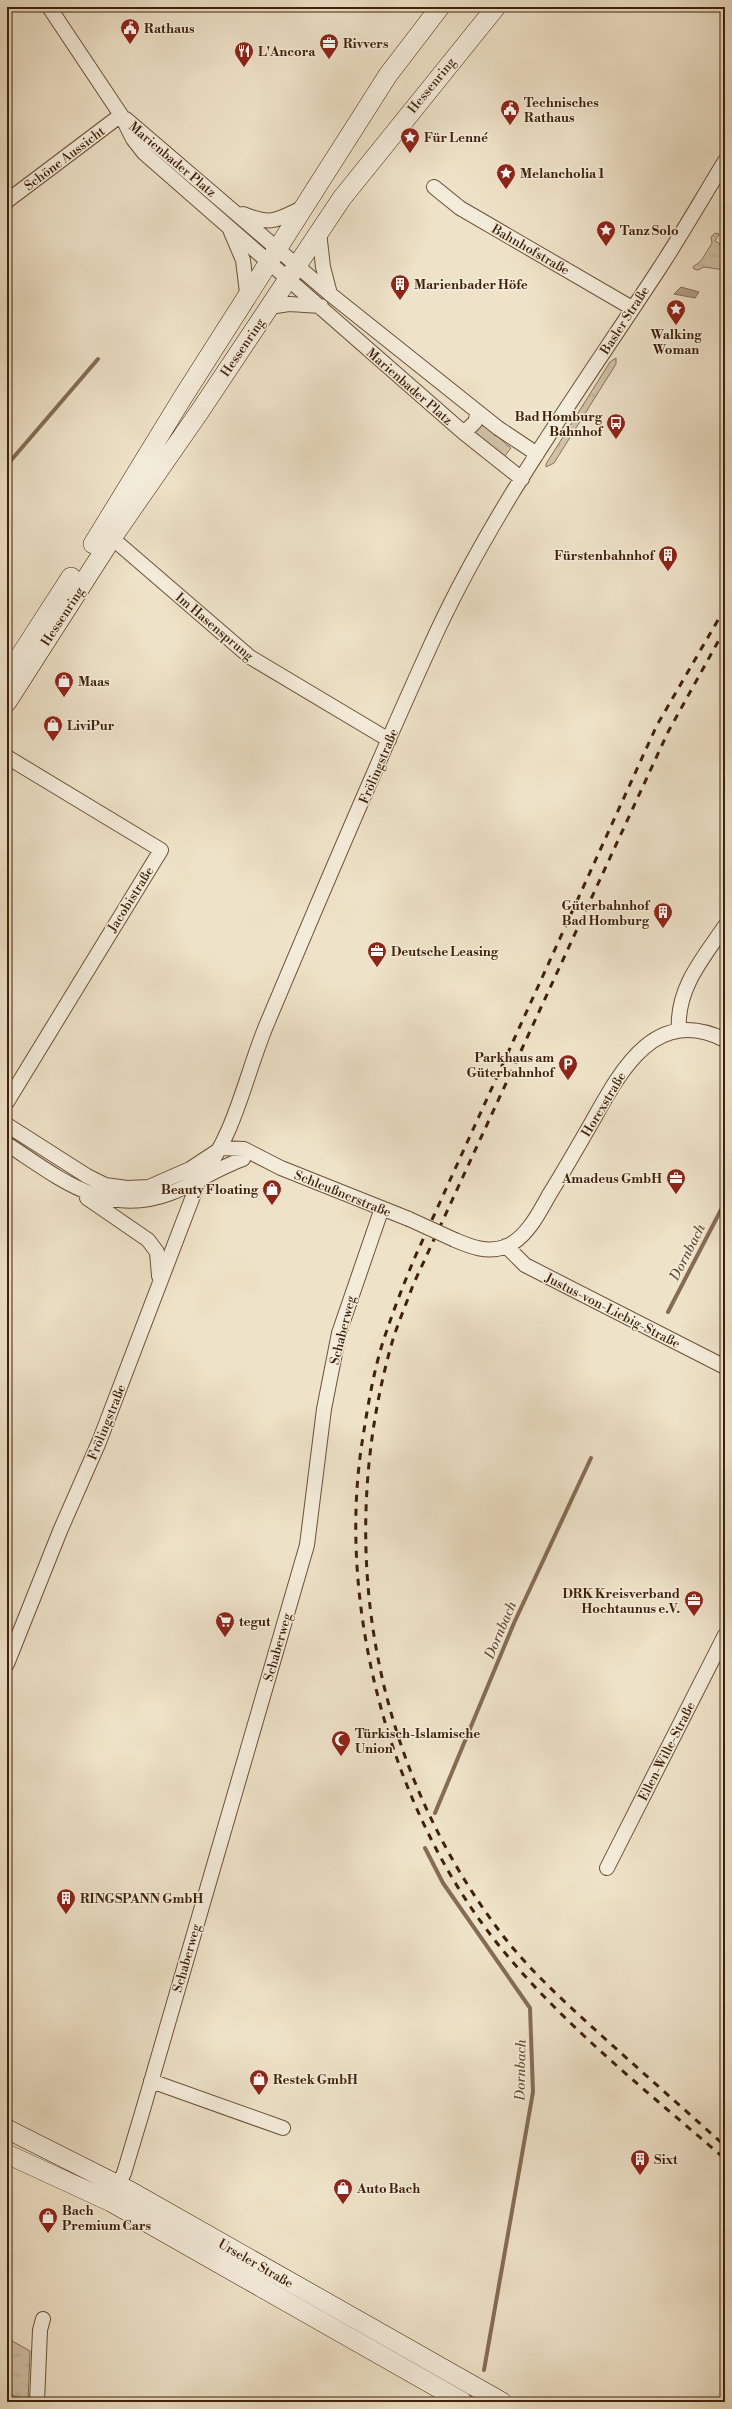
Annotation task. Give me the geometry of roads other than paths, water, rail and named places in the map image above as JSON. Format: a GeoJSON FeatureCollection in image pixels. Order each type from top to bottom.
{"type":"FeatureCollection","features":[{"type":"Feature","properties":{"kind":"street"},"geometry":{"type":"LineString","coordinates":[[49,7],[121,114]]}},
{"type":"Feature","properties":{"kind":"street","name":"Hessenring"},"geometry":{"type":"LineString","coordinates":[[7,676],[102,530],[272,255],[388,75],[440,7]]}},
{"type":"Feature","properties":{"kind":"street","name":"Hessenring"},"geometry":{"type":"LineString","coordinates":[[7,702],[112,538],[319,232],[363,170],[496,7]]}},
{"type":"Feature","properties":{"kind":"street","name":"Schöne Aussicht"},"geometry":{"type":"LineString","coordinates":[[7,201],[121,114]]}},
{"type":"Feature","properties":{"kind":"street","name":"Marienbader Platz"},"geometry":{"type":"LineString","coordinates":[[121,114],[236,212],[272,255]]}},
{"type":"Feature","properties":{"kind":"street","name":"Marienbader Platz"},"geometry":{"type":"LineString","coordinates":[[121,114],[133,139],[144,153],[228,227],[272,255],[292,272],[321,306],[464,433],[522,479]]}},
{"type":"Feature","properties":{"kind":"street","name":"Basler Straße"},"geometry":{"type":"LineString","coordinates":[[522,479],[658,270],[725,161]]}},
{"type":"Feature","properties":{"kind":"street","name":"Bahnhofstraße"},"geometry":{"type":"LineString","coordinates":[[434,187],[460,208],[632,308]]}},
{"type":"Feature","properties":{"kind":"street","name":"Marienbader Platz"},"geometry":{"type":"LineString","coordinates":[[236,212],[261,221],[272,222],[304,207]]}},
{"type":"Feature","properties":{"kind":"street","name":"Marienbader Platz"},"geometry":{"type":"LineString","coordinates":[[228,227],[243,260],[248,294]]}},
{"type":"Feature","properties":{"kind":"street"},"geometry":{"type":"LineString","coordinates":[[319,232],[323,267],[330,294]]}},
{"type":"Feature","properties":{"kind":"street","name":"Marienbader Platz"},"geometry":{"type":"LineString","coordinates":[[292,272],[330,294],[478,413],[537,454]]}},
{"type":"Feature","properties":{"kind":"street"},"geometry":{"type":"LineString","coordinates":[[269,307],[289,304],[321,306]]}},
{"type":"Feature","properties":{"kind":"street","name":"Marienbader Platz"},"geometry":{"type":"LineString","coordinates":[[464,433],[475,422],[478,413]]}},
{"type":"Feature","properties":{"kind":"street","name":"Frölingstraße"},"geometry":{"type":"LineString","coordinates":[[200,1179],[222,1148],[228,1124],[252,1062],[430,646],[502,510],[522,479]]}},
{"type":"Feature","properties":{"kind":"street","name":"Im Hasensprung"},"geometry":{"type":"LineString","coordinates":[[112,538],[250,657],[389,740]]}},
{"type":"Feature","properties":{"kind":"street","name":"Jacobistraße"},"geometry":{"type":"LineString","coordinates":[[7,757],[161,850],[7,1102]]}},
{"type":"Feature","properties":{"kind":"street"},"geometry":{"type":"LineString","coordinates":[[725,926],[691,977],[685,990],[678,1016],[679,1030],[702,1032],[725,1040]]}},
{"type":"Feature","properties":{"kind":"street","name":"Horexstraße"},"geometry":{"type":"LineString","coordinates":[[455,1240],[485,1249],[506,1246],[513,1243],[529,1227],[614,1083],[631,1061],[657,1038],[679,1030]]}},
{"type":"Feature","properties":{"kind":"street"},"geometry":{"type":"LineString","coordinates":[[228,1124],[243,1154]]}},
{"type":"Feature","properties":{"kind":"street","name":"Frölingstraße"},"geometry":{"type":"LineString","coordinates":[[7,1664],[60,1531],[99,1442],[208,1157],[228,1124]]}},
{"type":"Feature","properties":{"kind":"street"},"geometry":{"type":"LineString","coordinates":[[7,1125],[87,1176],[116,1187],[138,1188],[159,1184],[190,1169],[222,1148],[243,1154]]}},
{"type":"Feature","properties":{"kind":"street"},"geometry":{"type":"LineString","coordinates":[[7,1144],[148,1240],[157,1252],[159,1260],[158,1285]]}},
{"type":"Feature","properties":{"kind":"street"},"geometry":{"type":"LineString","coordinates":[[70,1186],[105,1198],[129,1201],[166,1195],[200,1179],[243,1154]]}},
{"type":"Feature","properties":{"kind":"street","name":"Schleußnerstraße"},"geometry":{"type":"LineString","coordinates":[[243,1154],[278,1166],[382,1208],[455,1240]]}},
{"type":"Feature","properties":{"kind":"street","name":"Schaberweg"},"geometry":{"type":"LineString","coordinates":[[115,2194],[151,2081],[310,1534],[317,1458],[339,1333],[382,1208]]}},
{"type":"Feature","properties":{"kind":"street","name":"Justus-von-Liebig-Straße"},"geometry":{"type":"LineString","coordinates":[[506,1246],[525,1265],[725,1367]]}},
{"type":"Feature","properties":{"kind":"street","name":"Ellen-Wille-Straße"},"geometry":{"type":"LineString","coordinates":[[607,1868],[725,1635]]}},
{"type":"Feature","properties":{"kind":"street"},"geometry":{"type":"LineString","coordinates":[[151,2081],[283,2128]]}},
{"type":"Feature","properties":{"kind":"street","name":"Urseler Straße"},"geometry":{"type":"LineString","coordinates":[[7,2129],[463,2402]]}},
{"type":"Feature","properties":{"kind":"street","name":"Urseler Straße"},"geometry":{"type":"LineString","coordinates":[[7,2154],[115,2194],[502,2402]]}},
{"type":"Feature","properties":{"kind":"street"},"geometry":{"type":"LineString","coordinates":[[37,2402],[40,2330],[44,2319]]}},
{"type":"Feature","properties":{"kind":"waterway"},"geometry":{"type":"LineString","coordinates":[[7,465],[98,359]]}},
{"type":"Feature","properties":{"kind":"waterway","name":"Dornbach"},"geometry":{"type":"LineString","coordinates":[[668,1312],[725,1202]]}},
{"type":"Feature","properties":{"kind":"waterway","name":"Dornbach"},"geometry":{"type":"LineString","coordinates":[[435,1813],[514,1623],[591,1458]]}},
{"type":"Feature","properties":{"kind":"waterway","name":"Dornbach"},"geometry":{"type":"LineString","coordinates":[[425,1848],[443,1883],[530,2008],[533,2092],[484,2370]]}},
{"type":"Feature","properties":{"kind":"railway"},"geometry":{"type":"LineString","coordinates":[[725,608],[657,725],[411,1266],[382,1344],[375,1372],[362,1443],[356,1508],[358,1574],[366,1642],[381,1709],[403,1775],[430,1837],[463,1895],[501,1948],[526,1977],[552,2005],[608,2058],[725,2159]]}},
{"type":"Feature","properties":{"kind":"railway"},"geometry":{"type":"LineString","coordinates":[[725,629],[668,732],[413,1285],[391,1346],[374,1423],[366,1501],[367,1579],[377,1655],[396,1730],[423,1802],[459,1871],[504,1937],[538,1976],[563,2001],[725,2146]]}},
{"type":"Feature","properties":{"kind":"place","name":"Rathaus"},"geometry":{"type":"Point","coordinates":[130,45]}},
{"type":"Feature","properties":{"kind":"place","name":"Rivvers"},"geometry":{"type":"Point","coordinates":[329,60]}},
{"type":"Feature","properties":{"kind":"place","name":"L'Ancora"},"geometry":{"type":"Point","coordinates":[244,68]}},
{"type":"Feature","properties":{"kind":"place","name":"Technisches Rathaus"},"geometry":{"type":"Point","coordinates":[510,126]}},
{"type":"Feature","properties":{"kind":"place","name":"Für Lenné"},"geometry":{"type":"Point","coordinates":[410,154]}},
{"type":"Feature","properties":{"kind":"place","name":"Melancholia 1"},"geometry":{"type":"Point","coordinates":[506,190]}},
{"type":"Feature","properties":{"kind":"place","name":"Tanz Solo"},"geometry":{"type":"Point","coordinates":[606,247]}},
{"type":"Feature","properties":{"kind":"place","name":"Marienbader Höfe"},"geometry":{"type":"Point","coordinates":[400,301]}},
{"type":"Feature","properties":{"kind":"place","name":"Walking Woman"},"geometry":{"type":"Point","coordinates":[676,326]}},
{"type":"Feature","properties":{"kind":"place","name":"Bad Homburg Bahnhof"},"geometry":{"type":"Point","coordinates":[616,440]}},
{"type":"Feature","properties":{"kind":"place","name":"Fürstenbahnhof"},"geometry":{"type":"Point","coordinates":[668,572]}},
{"type":"Feature","properties":{"kind":"place","name":"Maas"},"geometry":{"type":"Point","coordinates":[64,698]}},
{"type":"Feature","properties":{"kind":"place","name":"LiviPur"},"geometry":{"type":"Point","coordinates":[53,742]}},
{"type":"Feature","properties":{"kind":"place","name":"Güterbahnhof Bad Homburg"},"geometry":{"type":"Point","coordinates":[663,929]}},
{"type":"Feature","properties":{"kind":"place","name":"Deutsche Leasing"},"geometry":{"type":"Point","coordinates":[377,968]}},
{"type":"Feature","properties":{"kind":"place","name":"Parkhaus am Güterbahnhof"},"geometry":{"type":"Point","coordinates":[568,1081]}},
{"type":"Feature","properties":{"kind":"place","name":"Amadeus GmbH"},"geometry":{"type":"Point","coordinates":[676,1195]}},
{"type":"Feature","properties":{"kind":"place","name":"Beauty Floating"},"geometry":{"type":"Point","coordinates":[272,1206]}},
{"type":"Feature","properties":{"kind":"place","name":"DRK Kreisverband Hochtaunus e.V."},"geometry":{"type":"Point","coordinates":[694,1617]}},
{"type":"Feature","properties":{"kind":"place","name":"tegut"},"geometry":{"type":"Point","coordinates":[225,1638]}},
{"type":"Feature","properties":{"kind":"place","name":"Türkisch-Islamische Union"},"geometry":{"type":"Point","coordinates":[341,1757]}},
{"type":"Feature","properties":{"kind":"place","name":"RINGSPANN GmbH"},"geometry":{"type":"Point","coordinates":[66,1915]}},
{"type":"Feature","properties":{"kind":"place","name":"Restek GmbH"},"geometry":{"type":"Point","coordinates":[259,2096]}},
{"type":"Feature","properties":{"kind":"place","name":"Sixt"},"geometry":{"type":"Point","coordinates":[640,2176]}},
{"type":"Feature","properties":{"kind":"place","name":"Auto Bach"},"geometry":{"type":"Point","coordinates":[343,2205]}},
{"type":"Feature","properties":{"kind":"place","name":"Bach Premium Cars"},"geometry":{"type":"Point","coordinates":[48,2234]}}]}
